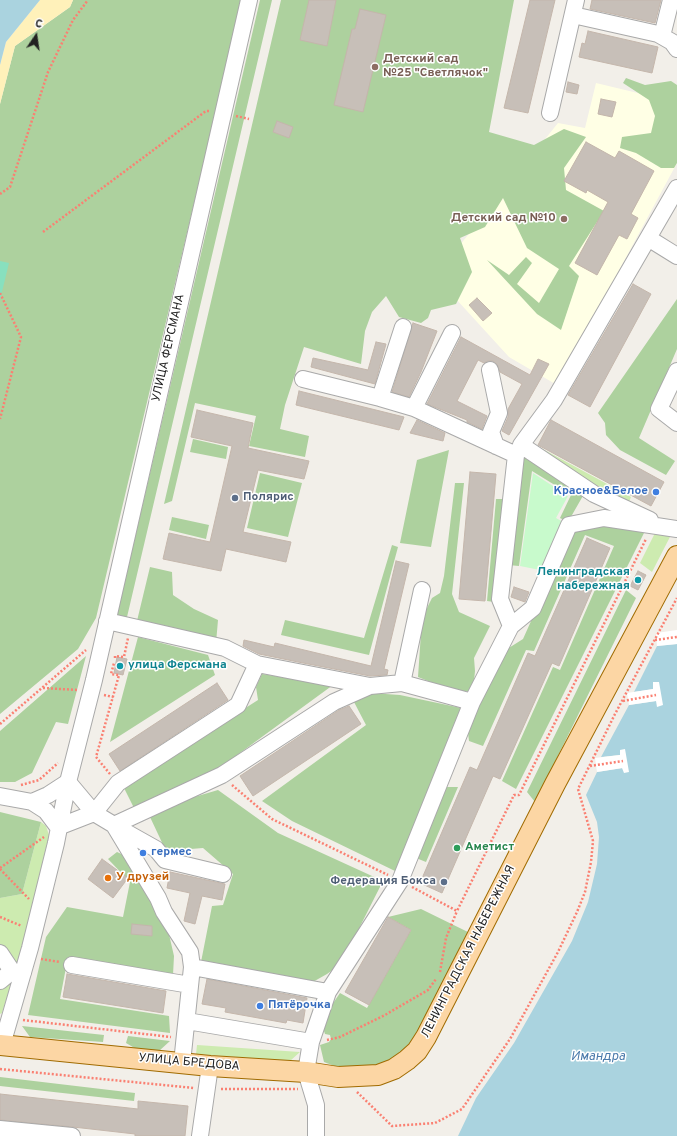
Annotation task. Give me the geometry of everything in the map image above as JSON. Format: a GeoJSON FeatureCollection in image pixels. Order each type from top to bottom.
{"type":"FeatureCollection","features":[{"type":"Feature","properties":{"kind":"main road","name":"ЛЕНИНГРАДСКАЯ НАБЕРЕЖНАЯ"},"geometry":{"type":"LineString","coordinates":[[378,1075],[394,1069],[407,1060],[417,1051],[426,1037],[555,784],[677,556]]}},
{"type":"Feature","properties":{"kind":"main road","name":"УЛИЦА БРЕДОВА"},"geometry":{"type":"LineString","coordinates":[[1,1045],[210,1066],[306,1072],[338,1077],[378,1075]]}},
{"type":"Feature","properties":{"kind":"street","name":"УЛИЦА ФЕРСМАНА"},"geometry":{"type":"LineString","coordinates":[[1,1045],[10,1019],[12,975],[28,957],[54,830],[91,693],[249,0]]}},
{"type":"Feature","properties":{"kind":"street"},"geometry":{"type":"LineString","coordinates":[[662,36],[671,0]]}},
{"type":"Feature","properties":{"kind":"street"},"geometry":{"type":"LineString","coordinates":[[550,113],[574,8],[662,36],[672,42],[677,48]]}},
{"type":"Feature","properties":{"kind":"street"},"geometry":{"type":"LineString","coordinates":[[511,626],[500,599],[518,450],[554,400],[648,238],[672,208],[677,188]]}},
{"type":"Feature","properties":{"kind":"street"},"geometry":{"type":"LineString","coordinates":[[648,238],[677,256]]}},
{"type":"Feature","properties":{"kind":"street"},"geometry":{"type":"LineString","coordinates":[[380,398],[404,327]]}},
{"type":"Feature","properties":{"kind":"street"},"geometry":{"type":"LineString","coordinates":[[414,408],[452,333]]}},
{"type":"Feature","properties":{"kind":"street"},"geometry":{"type":"LineString","coordinates":[[490,370],[499,413],[491,432],[496,446]]}},
{"type":"Feature","properties":{"kind":"street"},"geometry":{"type":"LineString","coordinates":[[677,371],[659,409],[677,422]]}},
{"type":"Feature","properties":{"kind":"street"},"geometry":{"type":"LineString","coordinates":[[303,379],[414,408],[496,446],[518,450],[594,494],[672,528]]}},
{"type":"Feature","properties":{"kind":"street"},"geometry":{"type":"LineString","coordinates":[[316,1136],[316,1105],[306,1072],[311,1042],[328,992],[400,881],[472,702],[511,626],[533,608],[569,525],[604,518],[672,528]]}},
{"type":"Feature","properties":{"kind":"street"},"geometry":{"type":"LineString","coordinates":[[402,683],[422,590]]}},
{"type":"Feature","properties":{"kind":"street"},"geometry":{"type":"LineString","coordinates":[[107,621],[225,648],[257,664],[370,686],[402,683],[472,702]]}},
{"type":"Feature","properties":{"kind":"street"},"geometry":{"type":"LineString","coordinates":[[0,796],[32,802],[46,811],[54,830],[94,813],[118,783],[238,705],[257,664]]}},
{"type":"Feature","properties":{"kind":"street"},"geometry":{"type":"LineString","coordinates":[[114,825],[222,775],[334,702],[370,686]]}},
{"type":"Feature","properties":{"kind":"street"},"geometry":{"type":"LineString","coordinates":[[32,802],[48,795],[68,782],[94,813],[156,849],[165,860],[223,874]]}},
{"type":"Feature","properties":{"kind":"street"},"geometry":{"type":"LineString","coordinates":[[114,825],[158,898],[164,912],[190,952],[192,967],[182,1063]]}},
{"type":"Feature","properties":{"kind":"street"},"geometry":{"type":"LineString","coordinates":[[0,953],[12,975]]}},
{"type":"Feature","properties":{"kind":"street"},"geometry":{"type":"LineString","coordinates":[[72,965],[190,985]]}},
{"type":"Feature","properties":{"kind":"street"},"geometry":{"type":"LineString","coordinates":[[192,967],[328,992]]}},
{"type":"Feature","properties":{"kind":"street"},"geometry":{"type":"LineString","coordinates":[[187,1021],[311,1042]]}},
{"type":"Feature","properties":{"kind":"street"},"geometry":{"type":"LineString","coordinates":[[200,1136],[210,1066]]}},
{"type":"Feature","properties":{"kind":"street"},"geometry":{"type":"LineString","coordinates":[[0,1129],[72,1136]]}},
{"type":"Feature","properties":{"kind":"path"},"geometry":{"type":"LineString","coordinates":[[0,194],[10,187],[48,72],[73,20],[88,0]]}},
{"type":"Feature","properties":{"kind":"path"},"geometry":{"type":"LineString","coordinates":[[43,232],[206,110],[249,119]]}},
{"type":"Feature","properties":{"kind":"path"},"geometry":{"type":"LineString","coordinates":[[0,293],[21,336],[0,419]]}},
{"type":"Feature","properties":{"kind":"path"},"geometry":{"type":"LineString","coordinates":[[311,1042],[340,1037],[428,990],[439,976],[446,938],[458,911],[514,795],[519,795],[646,539]]}},
{"type":"Feature","properties":{"kind":"path"},"geometry":{"type":"LineString","coordinates":[[355,1090],[392,1126],[435,1123],[462,1109],[510,1038],[558,952],[578,912],[585,892],[592,862],[593,841],[578,789],[622,701],[677,598]]}},
{"type":"Feature","properties":{"kind":"path"},"geometry":{"type":"LineString","coordinates":[[118,783],[96,757],[119,675],[112,674],[115,656],[124,657],[131,626]]}},
{"type":"Feature","properties":{"kind":"path"},"geometry":{"type":"LineString","coordinates":[[654,640],[677,637]]}},
{"type":"Feature","properties":{"kind":"path"},"geometry":{"type":"LineString","coordinates":[[0,724],[88,649]]}},
{"type":"Feature","properties":{"kind":"path"},"geometry":{"type":"LineString","coordinates":[[43,688],[113,697]]}},
{"type":"Feature","properties":{"kind":"path"},"geometry":{"type":"LineString","coordinates":[[622,701],[656,695]]}},
{"type":"Feature","properties":{"kind":"path"},"geometry":{"type":"LineString","coordinates":[[14,787],[39,780],[60,760]]}},
{"type":"Feature","properties":{"kind":"path"},"geometry":{"type":"LineString","coordinates":[[589,766],[623,762]]}},
{"type":"Feature","properties":{"kind":"path"},"geometry":{"type":"LineString","coordinates":[[222,775],[272,819],[458,911]]}},
{"type":"Feature","properties":{"kind":"path"},"geometry":{"type":"LineString","coordinates":[[33,894],[31,902],[0,869],[54,830]]}},
{"type":"Feature","properties":{"kind":"path"},"geometry":{"type":"LineString","coordinates":[[0,917],[24,927],[26,920]]}},
{"type":"Feature","properties":{"kind":"path"},"geometry":{"type":"LineString","coordinates":[[28,957],[72,965]]}},
{"type":"Feature","properties":{"kind":"path"},"geometry":{"type":"LineString","coordinates":[[10,1019],[185,1039]]}},
{"type":"Feature","properties":{"kind":"path"},"geometry":{"type":"LineString","coordinates":[[0,1069],[207,1089]]}},
{"type":"Feature","properties":{"kind":"shaded area","name":"Детский сад №10"},"geometry":{"type":"Polygon","coordinates":[[[596,83],[646,95],[677,109],[677,163],[557,385],[509,357],[435,276],[558,123],[585,128],[596,83]]]}},
{"type":"Feature","properties":{"kind":"green space"},"geometry":{"type":"Polygon","coordinates":[[[73,0],[242,0],[96,618],[78,649],[0,714],[0,104],[15,46],[70,7],[73,0]]]}},
{"type":"Feature","properties":{"kind":"green space"},"geometry":{"type":"Polygon","coordinates":[[[260,0],[272,0],[127,617],[117,615],[260,0]]]}},
{"type":"Feature","properties":{"kind":"green space"},"geometry":{"type":"Polygon","coordinates":[[[281,0],[514,0],[489,132],[534,145],[564,129],[586,137],[564,168],[566,190],[604,211],[569,266],[579,276],[561,330],[537,314],[487,260],[509,275],[526,257],[532,263],[517,284],[539,303],[559,269],[527,248],[503,198],[485,227],[460,238],[472,272],[456,304],[431,310],[428,318],[421,323],[399,317],[386,296],[372,312],[365,331],[361,364],[304,347],[285,405],[280,429],[309,436],[305,457],[249,446],[256,416],[195,403],[172,501],[164,504],[281,0]]]}},
{"type":"Feature","properties":{"kind":"green space"},"geometry":{"type":"Polygon","coordinates":[[[626,78],[645,85],[671,81],[677,85],[677,163],[674,168],[661,168],[636,153],[620,148],[622,137],[651,133],[655,116],[649,100],[623,83],[626,78]]]}},
{"type":"Feature","properties":{"kind":"green space"},"geometry":{"type":"Polygon","coordinates":[[[0,261],[9,263],[0,300],[0,261]]]}},
{"type":"Feature","properties":{"kind":"green space"},"geometry":{"type":"Polygon","coordinates":[[[677,299],[677,349],[639,438],[675,461],[666,475],[620,450],[606,435],[605,423],[598,413],[677,299]]]}},
{"type":"Feature","properties":{"kind":"green space"},"geometry":{"type":"Polygon","coordinates":[[[193,439],[228,447],[226,459],[190,452],[193,439]]]}},
{"type":"Feature","properties":{"kind":"green space"},"geometry":{"type":"Polygon","coordinates":[[[539,447],[631,497],[629,502],[624,502],[539,454],[539,447]]]}},
{"type":"Feature","properties":{"kind":"green space"},"geometry":{"type":"Polygon","coordinates":[[[449,450],[431,547],[400,543],[417,460],[449,450]]]}},
{"type":"Feature","properties":{"kind":"green space"},"geometry":{"type":"Polygon","coordinates":[[[525,453],[584,494],[568,522],[560,518],[571,495],[532,471],[519,566],[508,565],[520,465],[525,453]]]}},
{"type":"Feature","properties":{"kind":"green space"},"geometry":{"type":"Polygon","coordinates":[[[260,473],[302,483],[288,537],[247,528],[260,473]]]}},
{"type":"Feature","properties":{"kind":"green space"},"geometry":{"type":"Polygon","coordinates":[[[533,473],[568,496],[556,518],[565,523],[540,570],[520,566],[533,473]]]}},
{"type":"Feature","properties":{"kind":"green space"},"geometry":{"type":"Polygon","coordinates":[[[455,483],[464,483],[452,594],[459,612],[490,626],[474,658],[475,671],[473,691],[453,691],[418,677],[422,618],[432,598],[440,593],[444,576],[455,483]]]}},
{"type":"Feature","properties":{"kind":"green space"},"geometry":{"type":"Polygon","coordinates":[[[496,499],[503,499],[494,602],[487,601],[496,499]]]}},
{"type":"Feature","properties":{"kind":"green space"},"geometry":{"type":"Polygon","coordinates":[[[172,517],[209,525],[206,539],[169,530],[172,517]]]}},
{"type":"Feature","properties":{"kind":"green space"},"geometry":{"type":"Polygon","coordinates":[[[603,524],[645,531],[516,789],[502,781],[553,667],[560,670],[614,546],[585,535],[534,651],[526,650],[483,746],[469,741],[467,725],[504,651],[523,639],[571,532],[603,524]]]}},
{"type":"Feature","properties":{"kind":"green space"},"geometry":{"type":"Polygon","coordinates":[[[656,531],[672,533],[652,572],[640,563],[656,531]]]}},
{"type":"Feature","properties":{"kind":"green space"},"geometry":{"type":"Polygon","coordinates":[[[392,545],[398,547],[369,655],[281,635],[285,620],[364,638],[392,545]]]}},
{"type":"Feature","properties":{"kind":"green space"},"geometry":{"type":"Polygon","coordinates":[[[150,567],[172,572],[173,595],[194,609],[218,620],[216,643],[136,625],[150,567]]]}},
{"type":"Feature","properties":{"kind":"green space"},"geometry":{"type":"Polygon","coordinates":[[[626,590],[636,598],[535,802],[527,792],[626,590]]]}},
{"type":"Feature","properties":{"kind":"green space"},"geometry":{"type":"Polygon","coordinates":[[[138,637],[208,655],[215,675],[110,742],[138,637]]]}},
{"type":"Feature","properties":{"kind":"green space"},"geometry":{"type":"Polygon","coordinates":[[[86,656],[68,724],[56,722],[32,773],[15,782],[0,782],[0,731],[86,656]]]}},
{"type":"Feature","properties":{"kind":"green space"},"geometry":{"type":"Polygon","coordinates":[[[262,674],[333,685],[218,769],[135,810],[123,786],[258,700],[256,687],[262,674]]]}},
{"type":"Feature","properties":{"kind":"green space"},"geometry":{"type":"Polygon","coordinates":[[[371,693],[400,695],[466,709],[395,871],[292,821],[262,801],[366,725],[354,702],[371,693]]]}},
{"type":"Feature","properties":{"kind":"green space"},"geometry":{"type":"Polygon","coordinates":[[[446,787],[458,787],[426,862],[416,858],[446,787]]]}},
{"type":"Feature","properties":{"kind":"green space"},"geometry":{"type":"Polygon","coordinates":[[[218,790],[278,833],[383,881],[341,964],[311,983],[201,962],[212,906],[223,905],[233,874],[203,848],[166,851],[150,817],[191,798],[218,790]]]}},
{"type":"Feature","properties":{"kind":"green space"},"geometry":{"type":"Polygon","coordinates":[[[0,812],[41,822],[22,894],[0,898],[0,812]]]}},
{"type":"Feature","properties":{"kind":"green space"},"geometry":{"type":"Polygon","coordinates":[[[41,822],[46,826],[49,835],[21,953],[2,1013],[0,1014],[0,898],[22,894],[41,822]]]}},
{"type":"Feature","properties":{"kind":"green space"},"geometry":{"type":"Polygon","coordinates":[[[117,852],[128,857],[168,930],[174,956],[173,975],[68,957],[60,999],[169,1016],[170,1033],[28,1015],[46,937],[67,907],[123,917],[130,882],[108,859],[117,852]]]}},
{"type":"Feature","properties":{"kind":"green space"},"geometry":{"type":"Polygon","coordinates":[[[421,909],[472,934],[415,1041],[391,1060],[375,1065],[337,1067],[324,1062],[320,1045],[329,1042],[331,1039],[330,1035],[325,1034],[322,1025],[325,1015],[340,993],[367,1008],[411,930],[388,917],[421,909]]]}},
{"type":"Feature","properties":{"kind":"green space"},"geometry":{"type":"Polygon","coordinates":[[[22,1026],[104,1035],[103,1042],[30,1037],[22,1026]]]}},
{"type":"Feature","properties":{"kind":"green space"},"geometry":{"type":"Polygon","coordinates":[[[128,1036],[170,1041],[159,1051],[138,1050],[126,1043],[128,1036]]]}},
{"type":"Feature","properties":{"kind":"green space"},"geometry":{"type":"Polygon","coordinates":[[[197,1045],[300,1052],[290,1061],[196,1054],[197,1045]]]}},
{"type":"Feature","properties":{"kind":"green space"},"geometry":{"type":"Polygon","coordinates":[[[0,1077],[135,1093],[134,1101],[0,1086],[0,1077]]]}},
{"type":"Feature","properties":{"kind":"sand"},"geometry":{"type":"Polygon","coordinates":[[[40,0],[73,0],[70,7],[15,46],[0,104],[0,65],[6,42],[40,0]]]}},
{"type":"Feature","properties":{"kind":"water"},"geometry":{"type":"Polygon","coordinates":[[[0,0],[40,0],[6,42],[0,65],[0,0]]]}},
{"type":"Feature","properties":{"kind":"water","name":"Имандра"},"geometry":{"type":"Polygon","coordinates":[[[677,644],[677,1136],[458,1136],[476,1098],[514,1043],[572,941],[588,902],[597,864],[599,837],[597,822],[586,795],[597,772],[623,768],[620,755],[601,757],[629,705],[656,701],[654,689],[634,692],[657,646],[677,644]]]}},
{"type":"Feature","properties":{"kind":"pier"},"geometry":{"type":"Polygon","coordinates":[[[677,630],[677,644],[657,646],[656,633],[677,630]]]}},
{"type":"Feature","properties":{"kind":"pier"},"geometry":{"type":"Polygon","coordinates":[[[653,682],[659,682],[663,705],[657,707],[656,701],[629,705],[627,693],[653,689],[653,682]]]}},
{"type":"Feature","properties":{"kind":"pier"},"geometry":{"type":"Polygon","coordinates":[[[625,749],[629,772],[624,773],[622,768],[597,772],[595,758],[620,755],[620,750],[625,749]]]}},
{"type":"Feature","properties":{"kind":"building"},"geometry":{"type":"Polygon","coordinates":[[[309,0],[336,0],[327,46],[300,40],[309,0]]]}},
{"type":"Feature","properties":{"kind":"building"},"geometry":{"type":"Polygon","coordinates":[[[530,0],[555,0],[528,113],[504,108],[530,0]]]}},
{"type":"Feature","properties":{"kind":"building"},"geometry":{"type":"Polygon","coordinates":[[[592,0],[661,0],[655,23],[590,9],[592,0]]]}},
{"type":"Feature","properties":{"kind":"building"},"geometry":{"type":"Polygon","coordinates":[[[360,9],[386,15],[363,112],[334,105],[352,29],[355,29],[360,9]]]}},
{"type":"Feature","properties":{"kind":"building"},"geometry":{"type":"Polygon","coordinates":[[[588,31],[658,47],[652,73],[579,57],[582,43],[585,44],[588,31]]]}},
{"type":"Feature","properties":{"kind":"building"},"geometry":{"type":"Polygon","coordinates":[[[568,82],[579,85],[577,94],[566,92],[568,82]]]}},
{"type":"Feature","properties":{"kind":"building"},"geometry":{"type":"Polygon","coordinates":[[[601,99],[616,102],[612,117],[598,114],[601,99]]]}},
{"type":"Feature","properties":{"kind":"building"},"geometry":{"type":"Polygon","coordinates":[[[277,121],[293,127],[289,138],[273,132],[277,121]]]}},
{"type":"Feature","properties":{"kind":"building"},"geometry":{"type":"Polygon","coordinates":[[[586,142],[615,158],[619,151],[654,171],[631,214],[638,218],[627,239],[619,235],[597,275],[575,263],[608,202],[587,190],[586,193],[564,181],[586,142]]]}},
{"type":"Feature","properties":{"kind":"building"},"geometry":{"type":"Polygon","coordinates":[[[633,284],[651,294],[590,407],[568,395],[633,284]]]}},
{"type":"Feature","properties":{"kind":"building"},"geometry":{"type":"Polygon","coordinates":[[[477,298],[492,313],[483,321],[469,305],[477,298]]]}},
{"type":"Feature","properties":{"kind":"building"},"geometry":{"type":"Polygon","coordinates":[[[413,323],[437,331],[421,372],[409,397],[392,392],[413,323]]]}},
{"type":"Feature","properties":{"kind":"building"},"geometry":{"type":"Polygon","coordinates":[[[461,337],[530,375],[538,359],[549,364],[509,435],[502,431],[508,417],[508,409],[522,384],[500,372],[497,364],[493,361],[484,363],[478,360],[457,401],[487,416],[482,429],[467,422],[467,420],[427,404],[461,337]]]}},
{"type":"Feature","properties":{"kind":"building"},"geometry":{"type":"Polygon","coordinates":[[[376,342],[386,344],[375,384],[311,367],[313,358],[368,370],[376,342]]]}},
{"type":"Feature","properties":{"kind":"building"},"geometry":{"type":"Polygon","coordinates":[[[299,391],[404,417],[399,430],[296,405],[299,391]]]}},
{"type":"Feature","properties":{"kind":"building"},"geometry":{"type":"Polygon","coordinates":[[[197,410],[253,423],[248,448],[309,461],[304,479],[258,470],[243,532],[291,542],[286,562],[226,549],[221,571],[163,559],[169,533],[210,542],[232,446],[191,437],[197,410]]]}},
{"type":"Feature","properties":{"kind":"building"},"geometry":{"type":"Polygon","coordinates":[[[417,420],[445,433],[443,441],[410,433],[417,420]]]}},
{"type":"Feature","properties":{"kind":"building"},"geometry":{"type":"Polygon","coordinates":[[[551,420],[664,482],[651,506],[538,445],[551,420]]]}},
{"type":"Feature","properties":{"kind":"building"},"geometry":{"type":"Polygon","coordinates":[[[470,472],[496,474],[485,601],[459,599],[470,472]]]}},
{"type":"Feature","properties":{"kind":"building"},"geometry":{"type":"Polygon","coordinates":[[[587,538],[610,548],[559,666],[552,663],[500,779],[493,776],[442,893],[420,883],[470,767],[477,770],[528,653],[535,656],[587,538]]]}},
{"type":"Feature","properties":{"kind":"building"},"geometry":{"type":"Polygon","coordinates":[[[396,561],[409,564],[384,669],[388,670],[387,675],[370,676],[298,662],[259,654],[243,646],[244,640],[274,647],[275,643],[371,666],[396,561]]]}},
{"type":"Feature","properties":{"kind":"building","name":"Ленинградская набережная"},"geometry":{"type":"Polygon","coordinates":[[[638,571],[646,575],[638,590],[630,586],[638,571]]]}},
{"type":"Feature","properties":{"kind":"building"},"geometry":{"type":"Polygon","coordinates":[[[514,587],[529,592],[525,602],[511,597],[514,587]]]}},
{"type":"Feature","properties":{"kind":"building","name":"улица Ферсмана"},"geometry":{"type":"Polygon","coordinates":[[[117,657],[127,659],[123,675],[114,673],[117,657]]]}},
{"type":"Feature","properties":{"kind":"building"},"geometry":{"type":"Polygon","coordinates":[[[217,683],[228,700],[120,771],[109,754],[217,683]]]}},
{"type":"Feature","properties":{"kind":"building"},"geometry":{"type":"Polygon","coordinates":[[[349,706],[361,724],[253,796],[240,776],[339,710],[349,706]]]}},
{"type":"Feature","properties":{"kind":"building","name":"У друзей"},"geometry":{"type":"Polygon","coordinates":[[[102,859],[128,878],[113,898],[88,879],[102,859]]]}},
{"type":"Feature","properties":{"kind":"building"},"geometry":{"type":"Polygon","coordinates":[[[170,872],[225,884],[222,900],[202,896],[195,924],[184,921],[190,893],[167,888],[170,872]]]}},
{"type":"Feature","properties":{"kind":"building"},"geometry":{"type":"Polygon","coordinates":[[[388,917],[411,930],[369,1005],[345,992],[388,917]]]}},
{"type":"Feature","properties":{"kind":"building"},"geometry":{"type":"Polygon","coordinates":[[[132,924],[152,926],[152,936],[131,934],[132,924]]]}},
{"type":"Feature","properties":{"kind":"building"},"geometry":{"type":"Polygon","coordinates":[[[67,974],[166,991],[163,1013],[63,997],[67,974]]]}},
{"type":"Feature","properties":{"kind":"building"},"geometry":{"type":"Polygon","coordinates":[[[207,979],[307,998],[303,1023],[287,1020],[286,1023],[225,1012],[226,1008],[202,1004],[207,979]]]}},
{"type":"Feature","properties":{"kind":"building"},"geometry":{"type":"Polygon","coordinates":[[[0,1094],[138,1109],[138,1101],[188,1106],[185,1136],[135,1136],[135,1134],[0,1120],[0,1094]]]}},
{"type":"Feature","properties":{"kind":"place","name":"Детский сад №25 \"Светлячок\""},"geometry":{"type":"Point","coordinates":[375,67]}},
{"type":"Feature","properties":{"kind":"place","name":"Детский сад №10"},"geometry":{"type":"Point","coordinates":[564,219]}},
{"type":"Feature","properties":{"kind":"place","name":"Красное&Белое"},"geometry":{"type":"Point","coordinates":[656,492]}},
{"type":"Feature","properties":{"kind":"place","name":"Полярис"},"geometry":{"type":"Point","coordinates":[235,498]}},
{"type":"Feature","properties":{"kind":"place","name":"Ленинградская набережная"},"geometry":{"type":"Point","coordinates":[638,580]}},
{"type":"Feature","properties":{"kind":"place","name":"улица Ферсмана"},"geometry":{"type":"Point","coordinates":[120,666]}},
{"type":"Feature","properties":{"kind":"place","name":"Аметист"},"geometry":{"type":"Point","coordinates":[457,848]}},
{"type":"Feature","properties":{"kind":"place","name":"гермес"},"geometry":{"type":"Point","coordinates":[143,853]}},
{"type":"Feature","properties":{"kind":"place","name":"У друзей"},"geometry":{"type":"Point","coordinates":[108,878]}},
{"type":"Feature","properties":{"kind":"place","name":"Федерация Бокса"},"geometry":{"type":"Point","coordinates":[444,882]}},
{"type":"Feature","properties":{"kind":"place","name":"Пятёрочка"},"geometry":{"type":"Point","coordinates":[260,1006]}}]}
